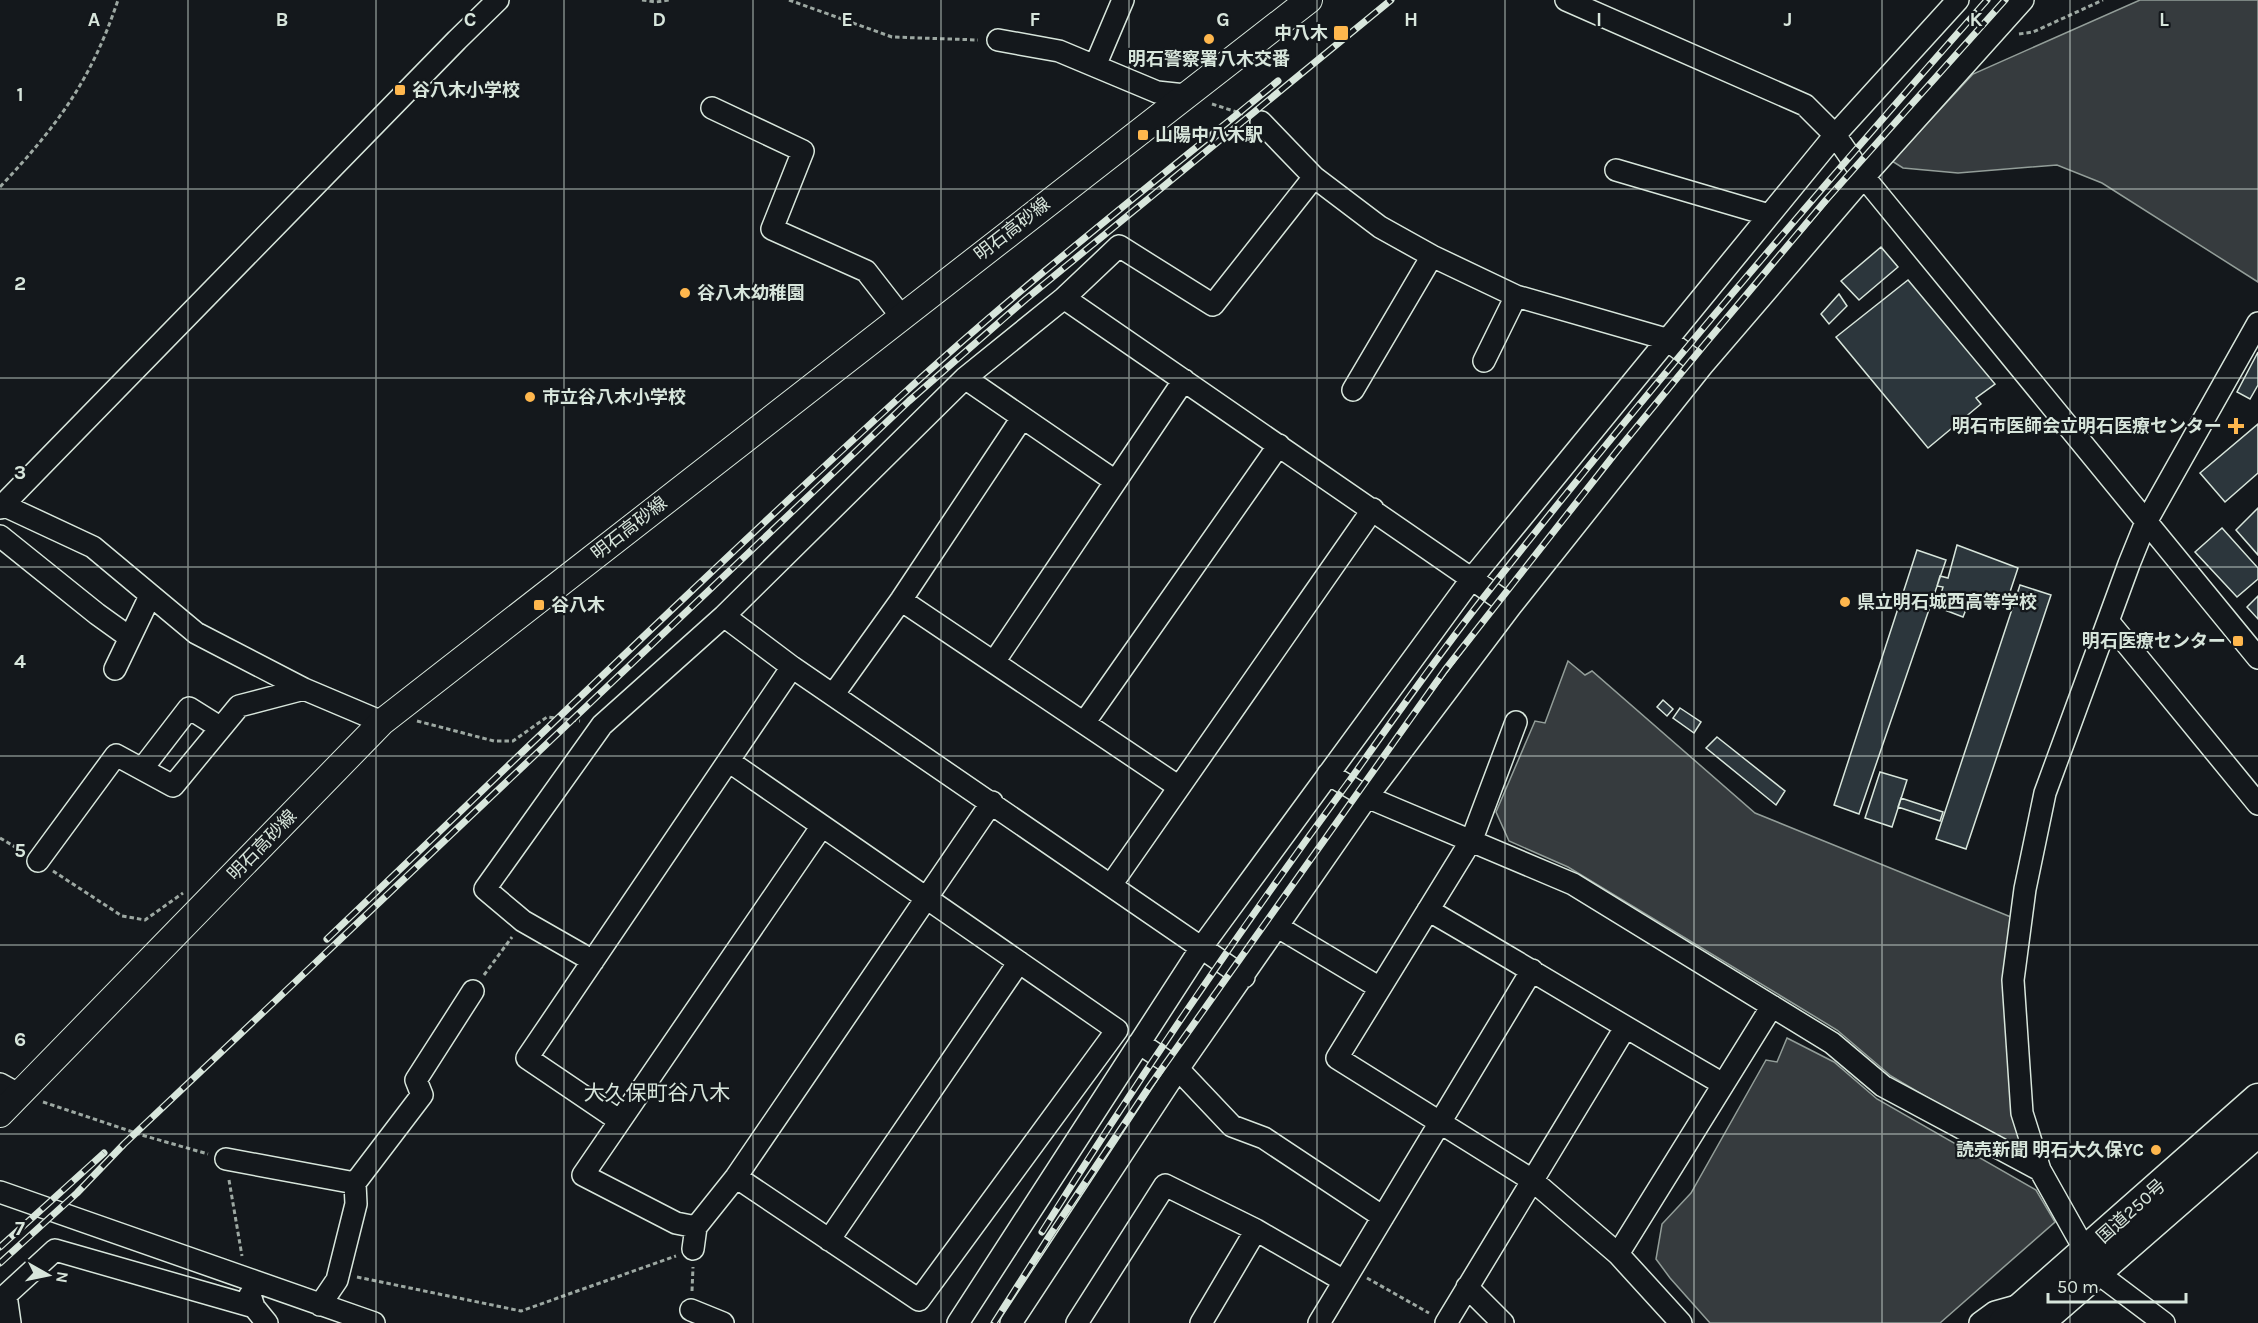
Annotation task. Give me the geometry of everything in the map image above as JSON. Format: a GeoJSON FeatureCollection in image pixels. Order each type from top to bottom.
{"type":"FeatureCollection","features":[{"type":"Feature","properties":{"kind":"highway","name":"国道250号"},"geometry":{"type":"LineString","coordinates":[[2038,1316],[2091,1261],[2258,1099]]}},
{"type":"Feature","properties":{"kind":"highway","name":"国道250号"},"geometry":{"type":"LineString","coordinates":[[2004,1323],[2038,1316],[2069,1296],[2091,1261],[2258,1131]]}},
{"type":"Feature","properties":{"kind":"main road","name":"明石高砂線"},"geometry":{"type":"LineString","coordinates":[[0,1114],[9,1089],[382,722],[1310,0]]}},
{"type":"Feature","properties":{"kind":"street"},"geometry":{"type":"LineString","coordinates":[[382,722],[304,689],[196,633],[93,547],[1,506],[498,0]]}},
{"type":"Feature","properties":{"kind":"street"},"geometry":{"type":"LineString","coordinates":[[1095,66],[1123,0]]}},
{"type":"Feature","properties":{"kind":"street"},"geometry":{"type":"LineString","coordinates":[[1566,0],[1805,105],[1835,135],[1864,177],[2258,658]]}},
{"type":"Feature","properties":{"kind":"street"},"geometry":{"type":"LineString","coordinates":[[958,1323],[1201,948],[1473,578],[1835,135],[1958,0]]}},
{"type":"Feature","properties":{"kind":"street"},"geometry":{"type":"LineString","coordinates":[[1011,1323],[1178,1069],[1367,797],[1511,606],[1702,366],[1864,177],[2023,0]]}},
{"type":"Feature","properties":{"kind":"street"},"geometry":{"type":"LineString","coordinates":[[998,40],[1059,51],[1157,92],[1185,95]]}},
{"type":"Feature","properties":{"kind":"street"},"geometry":{"type":"LineString","coordinates":[[712,108],[803,151],[772,229],[866,271],[901,316]]}},
{"type":"Feature","properties":{"kind":"street"},"geometry":{"type":"LineString","coordinates":[[1261,123],[1314,177],[1380,227],[1432,256],[1516,296],[1666,339],[1702,366]]}},
{"type":"Feature","properties":{"kind":"street"},"geometry":{"type":"LineString","coordinates":[[1616,170],[1769,215]]}},
{"type":"Feature","properties":{"kind":"street"},"geometry":{"type":"LineString","coordinates":[[593,962],[523,921],[485,889],[602,725],[724,616],[965,378],[1064,298],[1119,246],[1213,305],[1314,177]]}},
{"type":"Feature","properties":{"kind":"street"},"geometry":{"type":"LineString","coordinates":[[1353,390],[1432,256]]}},
{"type":"Feature","properties":{"kind":"street"},"geometry":{"type":"LineString","coordinates":[[1484,361],[1516,296]]}},
{"type":"Feature","properties":{"kind":"street"},"geometry":{"type":"LineString","coordinates":[[1064,298],[1511,606]]}},
{"type":"Feature","properties":{"kind":"street"},"geometry":{"type":"LineString","coordinates":[[2164,1323],[2091,1261],[2040,1170],[2022,1113],[2013,980],[2023,900],[2045,793],[2108,621],[2146,522],[2258,323]]}},
{"type":"Feature","properties":{"kind":"street"},"geometry":{"type":"LineString","coordinates":[[965,378],[1115,482]]}},
{"type":"Feature","properties":{"kind":"street"},"geometry":{"type":"LineString","coordinates":[[994,662],[1184,380]]}},
{"type":"Feature","properties":{"kind":"street"},"geometry":{"type":"LineString","coordinates":[[833,695],[901,600],[1022,418]]}},
{"type":"Feature","properties":{"kind":"street"},"geometry":{"type":"LineString","coordinates":[[1084,723],[1279,445]]}},
{"type":"Feature","properties":{"kind":"street"},"geometry":{"type":"LineString","coordinates":[[1111,885],[1373,509]]}},
{"type":"Feature","properties":{"kind":"street"},"geometry":{"type":"LineString","coordinates":[[0,536],[129,637]]}},
{"type":"Feature","properties":{"kind":"street"},"geometry":{"type":"LineString","coordinates":[[115,669],[150,596]]}},
{"type":"Feature","properties":{"kind":"street"},"geometry":{"type":"LineString","coordinates":[[901,600],[1179,787]]}},
{"type":"Feature","properties":{"kind":"street"},"geometry":{"type":"LineString","coordinates":[[724,616],[792,667],[1244,977]]}},
{"type":"Feature","properties":{"kind":"street"},"geometry":{"type":"LineString","coordinates":[[2108,621],[2258,804]]}},
{"type":"Feature","properties":{"kind":"street"},"geometry":{"type":"LineString","coordinates":[[620,1121],[527,1058],[730,762],[792,667]]}},
{"type":"Feature","properties":{"kind":"street"},"geometry":{"type":"LineString","coordinates":[[38,861],[116,755],[173,786],[239,706],[304,689]]}},
{"type":"Feature","properties":{"kind":"street"},"geometry":{"type":"LineString","coordinates":[[142,769],[189,708],[220,728]]}},
{"type":"Feature","properties":{"kind":"street"},"geometry":{"type":"LineString","coordinates":[[1516,722],[1472,839],[1336,1059],[1532,1180],[1618,1254],[1682,1323]]}},
{"type":"Feature","properties":{"kind":"street"},"geometry":{"type":"LineString","coordinates":[[730,762],[1117,1030],[919,1300],[736,1177]]}},
{"type":"Feature","properties":{"kind":"street"},"geometry":{"type":"LineString","coordinates":[[1328,774],[1367,797],[1472,839],[1573,884],[1832,1043],[1883,1086],[2040,1170]]}},
{"type":"Feature","properties":{"kind":"street"},"geometry":{"type":"LineString","coordinates":[[693,1249],[696,1227],[736,1177],[992,802]]}},
{"type":"Feature","properties":{"kind":"street"},"geometry":{"type":"LineString","coordinates":[[696,1227],[676,1223],[583,1175],[822,826]]}},
{"type":"Feature","properties":{"kind":"street"},"geometry":{"type":"LineString","coordinates":[[1428,910],[1723,1084]]}},
{"type":"Feature","properties":{"kind":"street"},"geometry":{"type":"LineString","coordinates":[[1278,927],[1380,988]]}},
{"type":"Feature","properties":{"kind":"street"},"geometry":{"type":"LineString","coordinates":[[829,1240],[1019,962]]}},
{"type":"Feature","properties":{"kind":"street"},"geometry":{"type":"LineString","coordinates":[[1319,1323],[1532,970]]}},
{"type":"Feature","properties":{"kind":"street"},"geometry":{"type":"LineString","coordinates":[[320,1305],[337,1280],[356,1204],[355,1183],[422,1095],[416,1080],[472,992]]}},
{"type":"Feature","properties":{"kind":"street"},"geometry":{"type":"LineString","coordinates":[[1618,1254],[1772,1006]]}},
{"type":"Feature","properties":{"kind":"street"},"geometry":{"type":"LineString","coordinates":[[1446,1323],[1625,1028]]}},
{"type":"Feature","properties":{"kind":"street"},"geometry":{"type":"LineString","coordinates":[[1139,1043],[1178,1069],[1232,1126],[1264,1138],[1383,1216]]}},
{"type":"Feature","properties":{"kind":"street"},"geometry":{"type":"LineString","coordinates":[[226,1159],[355,1183]]}},
{"type":"Feature","properties":{"kind":"street"},"geometry":{"type":"LineString","coordinates":[[1077,1323],[1165,1185],[1205,1207],[1348,1275]]}},
{"type":"Feature","properties":{"kind":"street"},"geometry":{"type":"LineString","coordinates":[[0,1192],[374,1323]]}},
{"type":"Feature","properties":{"kind":"street"},"geometry":{"type":"LineString","coordinates":[[1201,1323],[1256,1230]]}},
{"type":"Feature","properties":{"kind":"street"},"geometry":{"type":"LineString","coordinates":[[10,1323],[6,1295],[55,1250],[260,1315]]}},
{"type":"Feature","properties":{"kind":"street"},"geometry":{"type":"LineString","coordinates":[[246,1280],[260,1315]]}},
{"type":"Feature","properties":{"kind":"street"},"geometry":{"type":"LineString","coordinates":[[1467,1287],[1503,1323]]}},
{"type":"Feature","properties":{"kind":"street"},"geometry":{"type":"LineString","coordinates":[[691,1310],[723,1323]]}},
{"type":"Feature","properties":{"kind":"street"},"geometry":{"type":"LineString","coordinates":[[1980,1323],[1995,1312],[2038,1316]]}},
{"type":"Feature","properties":{"kind":"path"},"geometry":{"type":"LineString","coordinates":[[0,187],[39,145],[68,107],[89,72],[118,0]]}},
{"type":"Feature","properties":{"kind":"path"},"geometry":{"type":"LineString","coordinates":[[642,0],[656,2],[669,0]]}},
{"type":"Feature","properties":{"kind":"path"},"geometry":{"type":"LineString","coordinates":[[789,0],[892,37],[998,40]]}},
{"type":"Feature","properties":{"kind":"path"},"geometry":{"type":"LineString","coordinates":[[1989,39],[2033,32],[2103,0]]}},
{"type":"Feature","properties":{"kind":"path"},"geometry":{"type":"LineString","coordinates":[[1185,95],[1261,123]]}},
{"type":"Feature","properties":{"kind":"path"},"geometry":{"type":"LineString","coordinates":[[382,722],[411,720],[494,741],[513,741],[547,717],[602,725]]}},
{"type":"Feature","properties":{"kind":"path"},"geometry":{"type":"LineString","coordinates":[[0,838],[122,916],[145,920],[191,887]]}},
{"type":"Feature","properties":{"kind":"path"},"geometry":{"type":"LineString","coordinates":[[472,992],[523,921]]}},
{"type":"Feature","properties":{"kind":"path"},"geometry":{"type":"LineString","coordinates":[[9,1089],[145,1136],[226,1159],[246,1280]]}},
{"type":"Feature","properties":{"kind":"path"},"geometry":{"type":"LineString","coordinates":[[337,1280],[360,1276],[521,1311],[693,1249],[691,1310]]}},
{"type":"Feature","properties":{"kind":"path"},"geometry":{"type":"LineString","coordinates":[[1348,1275],[1446,1323]]}},
{"type":"Feature","properties":{"kind":"shaded area"},"geometry":{"type":"Polygon","coordinates":[[[2140,0],[2258,0],[2258,282],[2102,183],[2057,165],[1958,173],[1903,168],[1892,161],[1973,74],[2140,0]]]}},
{"type":"Feature","properties":{"kind":"shaded area"},"geometry":{"type":"Polygon","coordinates":[[[1568,661],[1585,675],[1592,671],[1755,813],[2011,917],[2005,979],[2023,1145],[2016,1150],[1891,1076],[1837,1030],[1568,867],[1509,841],[1496,812],[1535,721],[1545,723],[1568,661]]]}},
{"type":"Feature","properties":{"kind":"shaded area"},"geometry":{"type":"Polygon","coordinates":[[[1787,1038],[1834,1062],[1877,1099],[2036,1190],[2055,1222],[1940,1323],[1710,1323],[1656,1259],[1662,1224],[1691,1193],[1766,1060],[1777,1062],[1787,1038]]]}},
{"type":"Feature","properties":{"kind":"building"},"geometry":{"type":"Polygon","coordinates":[[[1881,247],[1898,267],[1859,300],[1841,281],[1881,247]]]}},
{"type":"Feature","properties":{"kind":"building"},"geometry":{"type":"Polygon","coordinates":[[[1908,280],[1995,384],[1976,398],[1981,404],[1928,448],[1836,337],[1908,280]]]}},
{"type":"Feature","properties":{"kind":"building"},"geometry":{"type":"Polygon","coordinates":[[[1839,294],[1847,306],[1829,324],[1821,314],[1839,294]]]}},
{"type":"Feature","properties":{"kind":"building"},"geometry":{"type":"Polygon","coordinates":[[[2258,352],[2258,385],[2250,399],[2237,392],[2258,352]]]}},
{"type":"Feature","properties":{"kind":"building"},"geometry":{"type":"Polygon","coordinates":[[[2258,424],[2258,473],[2225,502],[2200,473],[2258,424]]]}},
{"type":"Feature","properties":{"kind":"building"},"geometry":{"type":"Polygon","coordinates":[[[2258,508],[2258,555],[2236,530],[2258,508]]]}},
{"type":"Feature","properties":{"kind":"building"},"geometry":{"type":"Polygon","coordinates":[[[2222,528],[2258,568],[2258,579],[2237,597],[2195,552],[2222,528]]]}},
{"type":"Feature","properties":{"kind":"building"},"geometry":{"type":"Polygon","coordinates":[[[1957,545],[2018,568],[2008,598],[2015,602],[2012,609],[1971,597],[1963,617],[1937,607],[1943,587],[1937,586],[1940,576],[1948,578],[1957,545]]]}},
{"type":"Feature","properties":{"kind":"building"},"geometry":{"type":"Polygon","coordinates":[[[1917,550],[1946,560],[1859,814],[1834,805],[1917,550]]]}},
{"type":"Feature","properties":{"kind":"building"},"geometry":{"type":"Polygon","coordinates":[[[2020,585],[2051,595],[1966,849],[1936,839],[2020,585]]]}},
{"type":"Feature","properties":{"kind":"building"},"geometry":{"type":"Polygon","coordinates":[[[2258,596],[2258,619],[2247,607],[2258,596]]]}},
{"type":"Feature","properties":{"kind":"building"},"geometry":{"type":"Polygon","coordinates":[[[1663,700],[1673,709],[1667,716],[1657,707],[1663,700]]]}},
{"type":"Feature","properties":{"kind":"building"},"geometry":{"type":"Polygon","coordinates":[[[1680,708],[1701,722],[1694,733],[1673,718],[1680,708]]]}},
{"type":"Feature","properties":{"kind":"building"},"geometry":{"type":"Polygon","coordinates":[[[1717,737],[1785,791],[1776,805],[1706,748],[1717,737]]]}},
{"type":"Feature","properties":{"kind":"building"},"geometry":{"type":"Polygon","coordinates":[[[1880,772],[1907,780],[1892,827],[1865,818],[1880,772]]]}},
{"type":"Feature","properties":{"kind":"building"},"geometry":{"type":"Polygon","coordinates":[[[1901,798],[1943,812],[1940,821],[1898,807],[1901,798]]]}},
{"type":"Feature","properties":{"kind":"railway"},"geometry":{"type":"LineString","coordinates":[[0,1263],[77,1193],[124,1144],[909,401],[1026,299],[1391,0]]}},
{"type":"Feature","properties":{"kind":"railway"},"geometry":{"type":"LineString","coordinates":[[1042,1232],[1116,1117],[1231,947],[1399,711],[1467,620],[1545,520],[1669,369],[1987,0]]}},
{"type":"Feature","properties":{"kind":"railway"},"geometry":{"type":"LineString","coordinates":[[994,1323],[1149,1087],[1445,670],[1617,451],[1705,344],[1826,200],[2005,0]]}},
{"type":"Feature","properties":{"kind":"railway"},"geometry":{"type":"LineString","coordinates":[[327,939],[685,597],[947,354],[1040,274],[1278,81]]}},
{"type":"Feature","properties":{"kind":"railway"},"geometry":{"type":"LineString","coordinates":[[0,1247],[104,1153]]}},
{"type":"Feature","properties":{"kind":"place","name":"中八木"},"geometry":{"type":"Point","coordinates":[1341,33]}},
{"type":"Feature","properties":{"kind":"place","name":"明石警察署八木交番"},"geometry":{"type":"Point","coordinates":[1209,39]}},
{"type":"Feature","properties":{"kind":"place","name":"谷八木小学校"},"geometry":{"type":"Point","coordinates":[400,90]}},
{"type":"Feature","properties":{"kind":"place","name":"山陽中八木駅"},"geometry":{"type":"Point","coordinates":[1143,135]}},
{"type":"Feature","properties":{"kind":"place","name":"谷八木幼稚園"},"geometry":{"type":"Point","coordinates":[685,293]}},
{"type":"Feature","properties":{"kind":"place","name":"市立谷八木小学校"},"geometry":{"type":"Point","coordinates":[530,397]}},
{"type":"Feature","properties":{"kind":"place","name":"明石市医師会立明石医療センター"},"geometry":{"type":"Point","coordinates":[2236,426]}},
{"type":"Feature","properties":{"kind":"place","name":"県立明石城西高等学校"},"geometry":{"type":"Point","coordinates":[1845,602]}},
{"type":"Feature","properties":{"kind":"place","name":"谷八木"},"geometry":{"type":"Point","coordinates":[539,605]}},
{"type":"Feature","properties":{"kind":"place","name":"明石医療センター"},"geometry":{"type":"Point","coordinates":[2238,641]}},
{"type":"Feature","properties":{"kind":"place","name":"読売新聞 明石大久保YC"},"geometry":{"type":"Point","coordinates":[2156,1150]}},
{"type":"Feature","properties":{"kind":"district","name":"大久保町谷八木"},"geometry":{"type":"Point","coordinates":[657,1093]}}]}
